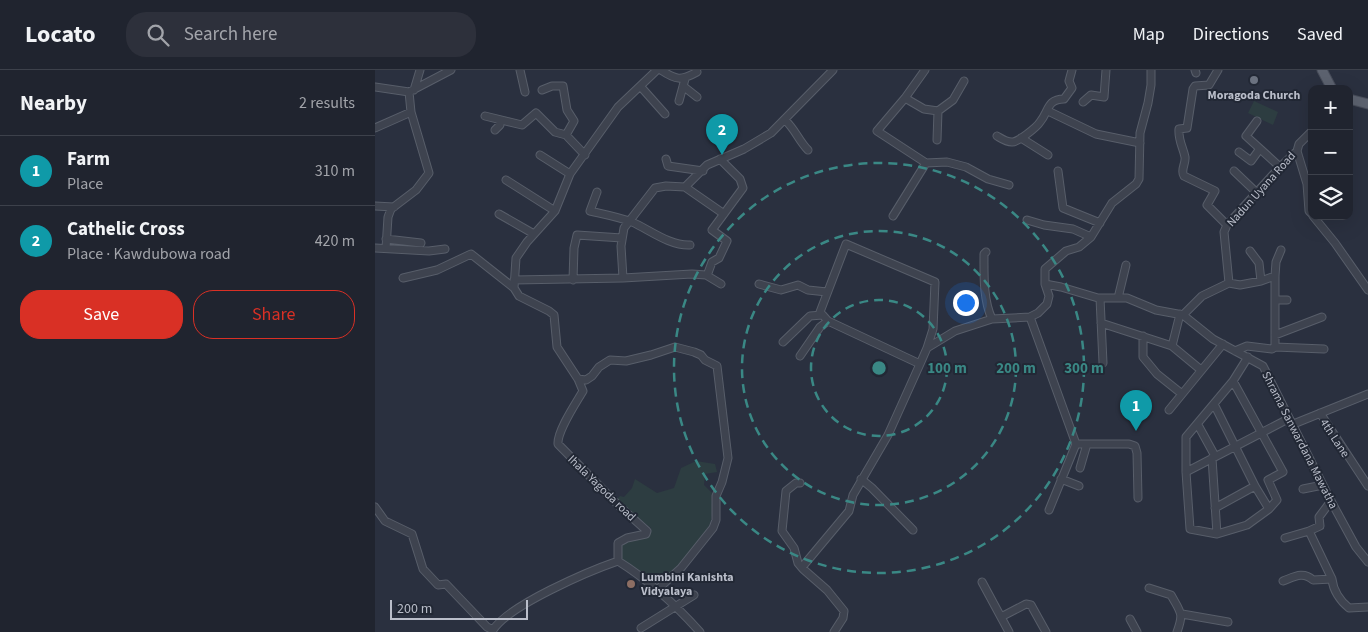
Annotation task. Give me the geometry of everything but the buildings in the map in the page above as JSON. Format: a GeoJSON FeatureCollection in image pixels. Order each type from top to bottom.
{"type":"FeatureCollection","features":[{"type":"Feature","properties":{"kind":"main road"},"geometry":{"type":"LineString","coordinates":[[1322,70],[1330,85]]}},
{"type":"Feature","properties":{"kind":"main road"},"geometry":{"type":"LineString","coordinates":[[1353,100],[1368,104]]}},
{"type":"Feature","properties":{"kind":"street"},"geometry":{"type":"LineString","coordinates":[[386,248],[388,218],[394,207],[416,190],[429,173],[411,112],[412,91],[420,70]]}},
{"type":"Feature","properties":{"kind":"street"},"geometry":{"type":"LineString","coordinates":[[375,87],[412,91],[451,70]]}},
{"type":"Feature","properties":{"kind":"street"},"geometry":{"type":"LineString","coordinates":[[520,70],[525,92]]}},
{"type":"Feature","properties":{"kind":"street"},"geometry":{"type":"LineString","coordinates":[[658,588],[681,568],[713,528],[716,520],[716,496],[728,458],[717,366],[705,360],[701,355],[675,347],[626,361],[610,360],[599,367],[586,380],[578,379],[557,347],[554,316],[549,311],[519,296],[514,284],[516,258],[555,211],[570,174],[618,107],[659,70],[684,82],[697,97]]}},
{"type":"Feature","properties":{"kind":"street"},"geometry":{"type":"LineString","coordinates":[[685,188],[707,165],[744,149],[771,133],[833,70]]}},
{"type":"Feature","properties":{"kind":"street"},"geometry":{"type":"LineString","coordinates":[[925,70],[905,98],[877,131],[926,162],[947,162],[966,167],[988,179],[1009,184]]}},
{"type":"Feature","properties":{"kind":"street"},"geometry":{"type":"LineString","coordinates":[[997,136],[1014,143],[1040,123],[1051,102],[1063,99],[1072,88],[1066,82],[1072,70]]}},
{"type":"Feature","properties":{"kind":"street"},"geometry":{"type":"LineString","coordinates":[[1083,102],[1091,94],[1104,97],[1106,70]]}},
{"type":"Feature","properties":{"kind":"street"},"geometry":{"type":"LineString","coordinates":[[927,348],[955,331],[992,319],[1030,317],[1038,313],[1047,304],[1049,296],[1045,284],[1045,269],[1066,251],[1079,247],[1091,237],[1112,203],[1136,184],[1139,179],[1142,123],[1148,103],[1151,70]]}},
{"type":"Feature","properties":{"kind":"street"},"geometry":{"type":"LineString","coordinates":[[1218,70],[1209,85],[1195,86],[1187,128],[1179,129],[1178,138],[1185,157],[1182,173],[1184,176],[1215,190],[1207,205],[1227,225]]}},
{"type":"Feature","properties":{"kind":"street"},"geometry":{"type":"LineString","coordinates":[[679,101],[684,82],[697,72]]}},
{"type":"Feature","properties":{"kind":"street"},"geometry":{"type":"LineString","coordinates":[[905,98],[924,109],[938,111],[953,100],[964,81]]}},
{"type":"Feature","properties":{"kind":"street"},"geometry":{"type":"LineString","coordinates":[[542,90],[553,86],[563,86],[567,110],[574,121],[566,135]]}},
{"type":"Feature","properties":{"kind":"street"},"geometry":{"type":"LineString","coordinates":[[641,87],[665,114]]}},
{"type":"Feature","properties":{"kind":"street"},"geometry":{"type":"LineString","coordinates":[[937,140],[938,111]]}},
{"type":"Feature","properties":{"kind":"street"},"geometry":{"type":"LineString","coordinates":[[375,128],[411,112]]}},
{"type":"Feature","properties":{"kind":"street"},"geometry":{"type":"LineString","coordinates":[[1050,112],[1096,134],[1140,143]]}},
{"type":"Feature","properties":{"kind":"street"},"geometry":{"type":"LineString","coordinates":[[485,116],[521,125],[536,113],[555,132],[566,135],[585,155]]}},
{"type":"Feature","properties":{"kind":"street"},"geometry":{"type":"LineString","coordinates":[[495,130],[500,125],[500,120]]}},
{"type":"Feature","properties":{"kind":"street"},"geometry":{"type":"LineString","coordinates":[[785,120],[793,127],[801,143],[809,150]]}},
{"type":"Feature","properties":{"kind":"street"},"geometry":{"type":"LineString","coordinates":[[1257,121],[1246,136],[1259,150],[1280,167]]}},
{"type":"Feature","properties":{"kind":"street","name":"Nadun Uyana Road"},"geometry":{"type":"LineString","coordinates":[[1229,283],[1224,232],[1227,225],[1297,151],[1299,144],[1308,135]]}},
{"type":"Feature","properties":{"kind":"street"},"geometry":{"type":"LineString","coordinates":[[1021,138],[1048,155]]}},
{"type":"Feature","properties":{"kind":"street"},"geometry":{"type":"LineString","coordinates":[[1239,152],[1251,160],[1259,150]]}},
{"type":"Feature","properties":{"kind":"street"},"geometry":{"type":"LineString","coordinates":[[1297,151],[1307,184],[1308,198]]}},
{"type":"Feature","properties":{"kind":"street"},"geometry":{"type":"LineString","coordinates":[[541,155],[570,174]]}},
{"type":"Feature","properties":{"kind":"street"},"geometry":{"type":"LineString","coordinates":[[666,159],[668,166],[703,170]]}},
{"type":"Feature","properties":{"kind":"street"},"geometry":{"type":"LineString","coordinates":[[706,276],[712,262],[719,258],[727,241],[712,230],[743,188],[740,180],[720,159]]}},
{"type":"Feature","properties":{"kind":"street"},"geometry":{"type":"LineString","coordinates":[[893,216],[926,162]]}},
{"type":"Feature","properties":{"kind":"street"},"geometry":{"type":"LineString","coordinates":[[1058,171],[1063,208],[1100,223]]}},
{"type":"Feature","properties":{"kind":"street"},"geometry":{"type":"LineString","coordinates":[[1234,171],[1257,193]]}},
{"type":"Feature","properties":{"kind":"street"},"geometry":{"type":"LineString","coordinates":[[506,180],[555,211]]}},
{"type":"Feature","properties":{"kind":"street"},"geometry":{"type":"LineString","coordinates":[[623,278],[621,246],[624,228],[655,188],[666,186],[685,188],[724,214]]}},
{"type":"Feature","properties":{"kind":"street"},"geometry":{"type":"LineString","coordinates":[[597,192],[590,211],[630,221],[683,246],[690,245]]}},
{"type":"Feature","properties":{"kind":"street"},"geometry":{"type":"LineString","coordinates":[[375,206],[394,207]]}},
{"type":"Feature","properties":{"kind":"street"},"geometry":{"type":"LineString","coordinates":[[499,214],[534,234]]}},
{"type":"Feature","properties":{"kind":"street"},"geometry":{"type":"LineString","coordinates":[[1027,220],[1044,225],[1073,229],[1091,237]]}},
{"type":"Feature","properties":{"kind":"street"},"geometry":{"type":"LineString","coordinates":[[1317,220],[1368,290]]}},
{"type":"Feature","properties":{"kind":"street"},"geometry":{"type":"LineString","coordinates":[[573,280],[574,248],[577,235],[622,238]]}},
{"type":"Feature","properties":{"kind":"street"},"geometry":{"type":"LineString","coordinates":[[386,240],[421,243]]}},
{"type":"Feature","properties":{"kind":"street"},"geometry":{"type":"LineString","coordinates":[[803,569],[849,511],[853,495],[861,479],[888,436],[920,364],[927,348],[933,329],[935,282],[846,244],[827,292],[822,314],[828,321],[920,364]]}},
{"type":"Feature","properties":{"kind":"street"},"geometry":{"type":"LineString","coordinates":[[375,248],[429,252],[445,249]]}},
{"type":"Feature","properties":{"kind":"street"},"geometry":{"type":"LineString","coordinates":[[1275,347],[1275,276],[1276,262],[1281,250]]}},
{"type":"Feature","properties":{"kind":"street"},"geometry":{"type":"LineString","coordinates":[[1250,251],[1259,263],[1261,281]]}},
{"type":"Feature","properties":{"kind":"street"},"geometry":{"type":"LineString","coordinates":[[986,252],[984,254],[984,279],[989,312],[992,319]]}},
{"type":"Feature","properties":{"kind":"street"},"geometry":{"type":"LineString","coordinates":[[403,278],[437,270],[471,254],[514,284],[692,274],[706,276],[721,284]]}},
{"type":"Feature","properties":{"kind":"street"},"geometry":{"type":"LineString","coordinates":[[1118,298],[1126,265]]}},
{"type":"Feature","properties":{"kind":"street"},"geometry":{"type":"LineString","coordinates":[[1172,346],[1182,315],[1202,296],[1229,283],[1240,285],[1275,276]]}},
{"type":"Feature","properties":{"kind":"street"},"geometry":{"type":"LineString","coordinates":[[759,284],[781,290],[798,285],[808,290],[827,292]]}},
{"type":"Feature","properties":{"kind":"street","name":"Shrama Sanwardana Mawatha"},"geometry":{"type":"LineString","coordinates":[[1045,284],[1100,298],[1127,298],[1156,310],[1182,315],[1213,339],[1248,356],[1263,366],[1331,501],[1356,547],[1368,562]]}},
{"type":"Feature","properties":{"kind":"street"},"geometry":{"type":"LineString","coordinates":[[1100,298],[1103,364]]}},
{"type":"Feature","properties":{"kind":"street"},"geometry":{"type":"LineString","coordinates":[[1275,300],[1287,300]]}},
{"type":"Feature","properties":{"kind":"street"},"geometry":{"type":"LineString","coordinates":[[783,342],[810,316],[822,314]]}},
{"type":"Feature","properties":{"kind":"street"},"geometry":{"type":"LineString","coordinates":[[1030,317],[1076,444],[1049,510]]}},
{"type":"Feature","properties":{"kind":"street"},"geometry":{"type":"LineString","coordinates":[[1275,335],[1322,317]]}},
{"type":"Feature","properties":{"kind":"street"},"geometry":{"type":"LineString","coordinates":[[800,356],[821,327],[828,321]]}},
{"type":"Feature","properties":{"kind":"street"},"geometry":{"type":"LineString","coordinates":[[1101,323],[1172,346],[1201,370]]}},
{"type":"Feature","properties":{"kind":"street"},"geometry":{"type":"LineString","coordinates":[[1143,336],[1143,357],[1157,374],[1182,394]]}},
{"type":"Feature","properties":{"kind":"street"},"geometry":{"type":"LineString","coordinates":[[1169,410],[1223,344]]}},
{"type":"Feature","properties":{"kind":"street"},"geometry":{"type":"LineString","coordinates":[[1235,351],[1247,346],[1272,349],[1275,347],[1324,349]]}},
{"type":"Feature","properties":{"kind":"street"},"geometry":{"type":"LineString","coordinates":[[1233,381],[1283,472],[1268,480],[1277,500],[1269,509],[1247,525],[1217,534],[1190,529],[1186,472],[1187,437],[1233,381],[1248,356]]}},
{"type":"Feature","properties":{"kind":"street","name":"Ihala Yagoda road"},"geometry":{"type":"LineString","coordinates":[[578,379],[583,391],[562,429],[558,444],[618,505],[647,531],[646,534],[627,538],[618,543],[618,561]]}},
{"type":"Feature","properties":{"kind":"street"},"geometry":{"type":"LineString","coordinates":[[1186,472],[1262,432],[1320,413],[1368,394]]}},
{"type":"Feature","properties":{"kind":"street"},"geometry":{"type":"LineString","coordinates":[[1214,404],[1237,446],[1255,486],[1269,509]]}},
{"type":"Feature","properties":{"kind":"street","name":"4th Lane"},"geometry":{"type":"LineString","coordinates":[[1320,413],[1368,486]]}},
{"type":"Feature","properties":{"kind":"street"},"geometry":{"type":"LineString","coordinates":[[1198,424],[1214,457],[1217,534]]}},
{"type":"Feature","properties":{"kind":"street"},"geometry":{"type":"LineString","coordinates":[[1076,444],[1129,444],[1135,446],[1137,453],[1138,498]]}},
{"type":"Feature","properties":{"kind":"street"},"geometry":{"type":"LineString","coordinates":[[1080,468],[1087,444]]}},
{"type":"Feature","properties":{"kind":"street"},"geometry":{"type":"LineString","coordinates":[[861,479],[913,530]]}},
{"type":"Feature","properties":{"kind":"street"},"geometry":{"type":"LineString","coordinates":[[1061,479],[1079,486]]}},
{"type":"Feature","properties":{"kind":"street"},"geometry":{"type":"LineString","coordinates":[[800,483],[796,483],[786,492],[782,531],[794,548],[797,563],[827,590],[844,611],[843,618],[834,632]]}},
{"type":"Feature","properties":{"kind":"street"},"geometry":{"type":"LineString","coordinates":[[1303,489],[1323,485]]}},
{"type":"Feature","properties":{"kind":"street"},"geometry":{"type":"LineString","coordinates":[[1215,508],[1255,486]]}},
{"type":"Feature","properties":{"kind":"street"},"geometry":{"type":"LineString","coordinates":[[1285,538],[1320,526],[1319,517],[1331,501]]}},
{"type":"Feature","properties":{"kind":"street"},"geometry":{"type":"LineString","coordinates":[[375,506],[385,521],[411,534],[423,569],[438,585],[446,584],[488,629],[516,609],[590,570],[618,561],[658,588],[700,632]]}},
{"type":"Feature","properties":{"kind":"street"},"geometry":{"type":"LineString","coordinates":[[1309,531],[1332,579],[1333,586],[1343,603],[1349,608],[1368,607]]}},
{"type":"Feature","properties":{"kind":"street"},"geometry":{"type":"LineString","coordinates":[[1283,581],[1303,574],[1308,575],[1313,580],[1332,579]]}},
{"type":"Feature","properties":{"kind":"street"},"geometry":{"type":"LineString","coordinates":[[983,582],[1009,632]]}},
{"type":"Feature","properties":{"kind":"street"},"geometry":{"type":"LineString","coordinates":[[1149,588],[1171,595],[1181,614],[1177,632]]}},
{"type":"Feature","properties":{"kind":"street"},"geometry":{"type":"LineString","coordinates":[[641,628],[694,595]]}},
{"type":"Feature","properties":{"kind":"street"},"geometry":{"type":"LineString","coordinates":[[1001,617],[1026,604],[1031,605],[1045,632]]}},
{"type":"Feature","properties":{"kind":"street"},"geometry":{"type":"LineString","coordinates":[[1181,614],[1227,622]]}},
{"type":"Feature","properties":{"kind":"street"},"geometry":{"type":"LineString","coordinates":[[1130,619],[1137,632]]}},
{"type":"Feature","properties":{"kind":"shaded area"},"geometry":{"type":"Polygon","coordinates":[[[1254,101],[1278,112],[1273,125],[1248,113],[1254,101]]]}},
{"type":"Feature","properties":{"kind":"shaded area"},"geometry":{"type":"Polygon","coordinates":[[[696,461],[715,464],[717,472],[705,474],[704,485],[712,493],[711,520],[697,545],[658,583],[622,559],[621,547],[627,542],[650,533],[651,528],[618,502],[617,499],[620,496],[624,497],[632,488],[635,479],[657,493],[674,488],[681,468],[696,461]]]}},
{"type":"Feature","properties":{"kind":"place","name":"Moragoda Church"},"geometry":{"type":"Point","coordinates":[1254,80]}},
{"type":"Feature","properties":{"kind":"place","name":"Cathelic Cross"},"geometry":{"type":"Point","coordinates":[722,155]}},
{"type":"Feature","properties":{"kind":"place","name":"Farm"},"geometry":{"type":"Point","coordinates":[1136,431]}},
{"type":"Feature","properties":{"kind":"place","name":"Lumbini Kanishta Vidyalaya"},"geometry":{"type":"Point","coordinates":[631,584]}}]}
